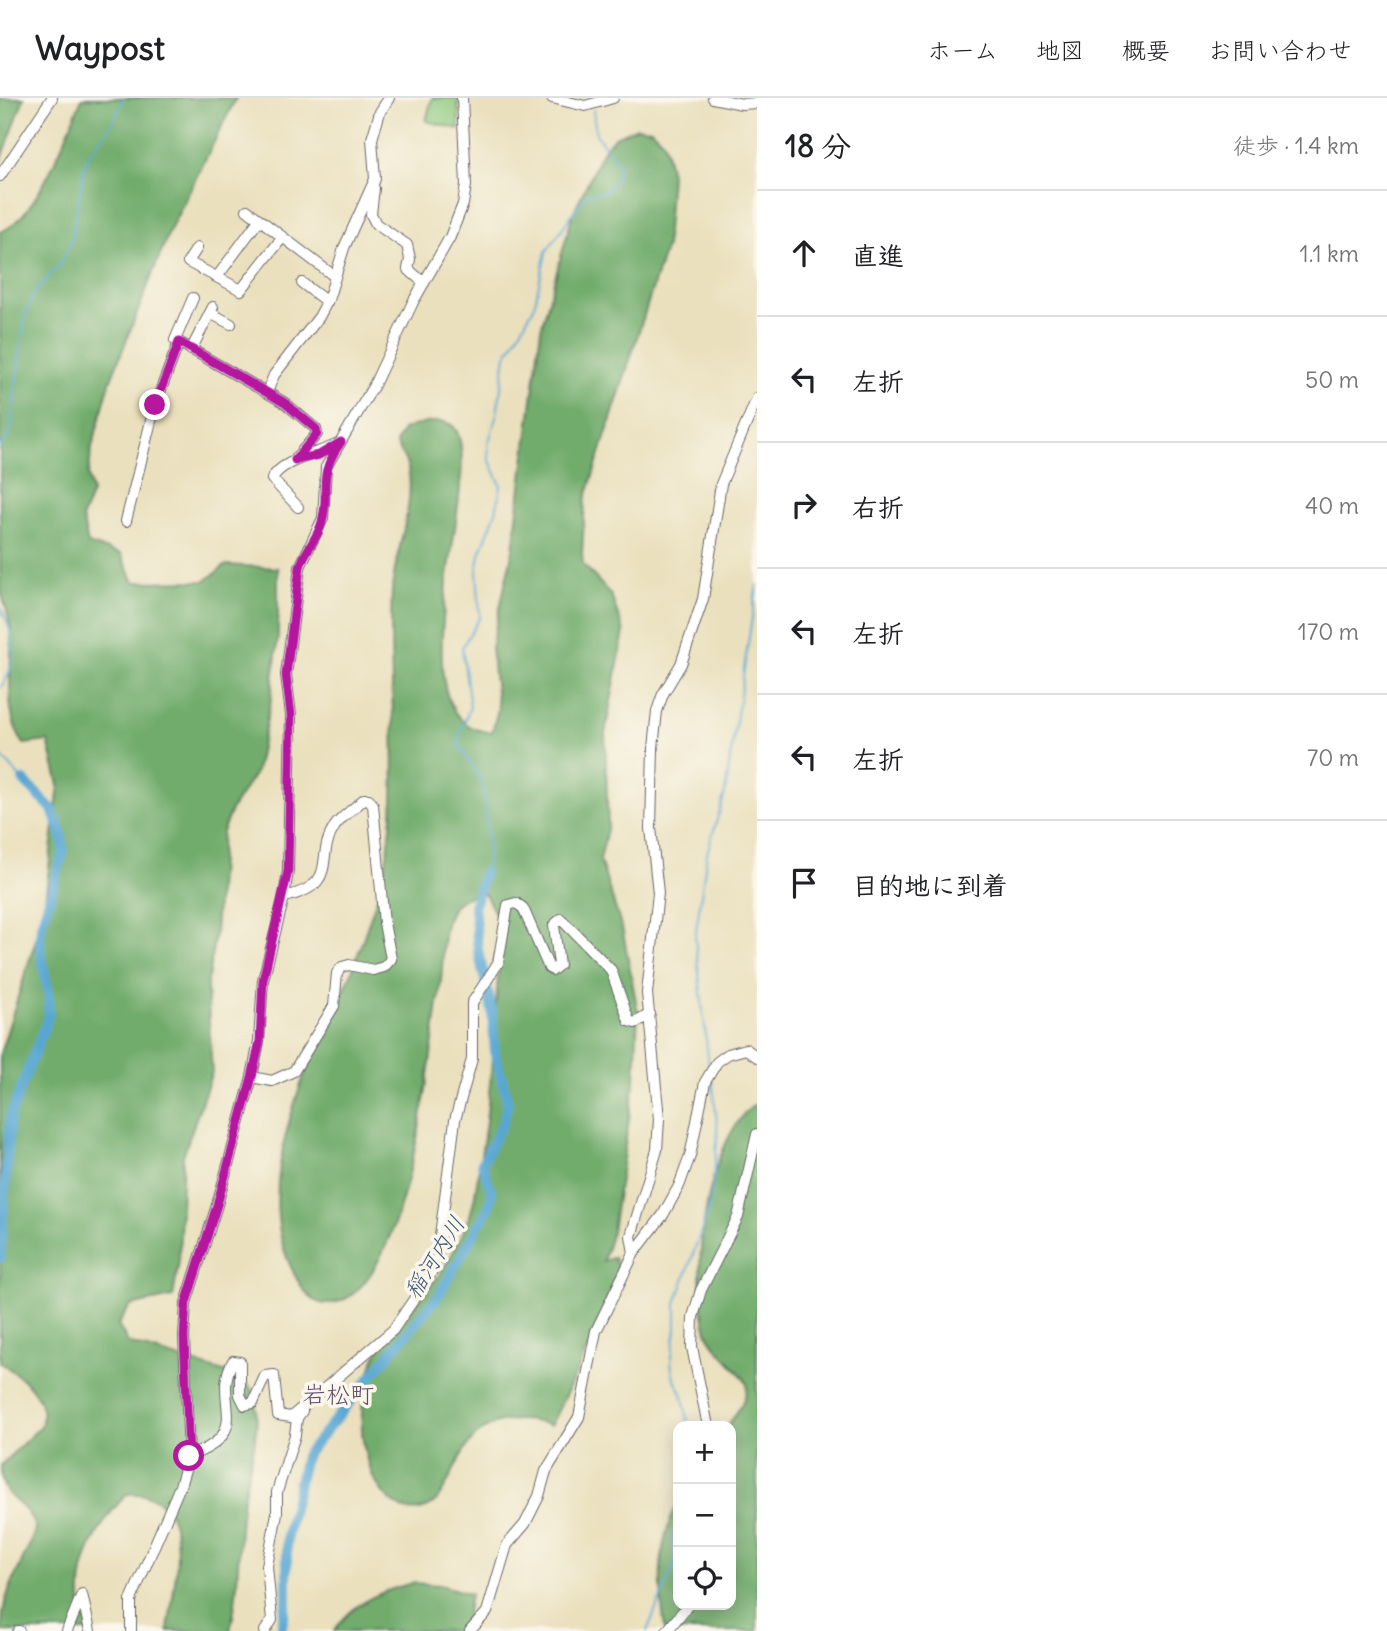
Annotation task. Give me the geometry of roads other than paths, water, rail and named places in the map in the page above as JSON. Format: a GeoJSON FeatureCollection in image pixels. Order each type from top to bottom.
{"type":"FeatureCollection","features":[{"type":"Feature","properties":{"kind":"street"},"geometry":{"type":"LineString","coordinates":[[0,176],[52,98]]}},
{"type":"Feature","properties":{"kind":"street"},"geometry":{"type":"LineString","coordinates":[[267,391],[275,375],[319,317],[327,302],[334,276],[372,184],[372,139],[380,112],[389,98]]}},
{"type":"Feature","properties":{"kind":"street"},"geometry":{"type":"LineString","coordinates":[[131,1631],[131,1600],[180,1486],[189,1456],[184,1337],[186,1303],[217,1205],[252,1077],[260,1041],[263,980],[284,897],[288,871],[291,715],[286,675],[300,567],[305,552],[319,533],[323,518],[326,467],[450,237],[463,204],[466,185],[462,98]]}},
{"type":"Feature","properties":{"kind":"street"},"geometry":{"type":"LineString","coordinates":[[552,98],[585,106],[613,98]]}},
{"type":"Feature","properties":{"kind":"street"},"geometry":{"type":"LineString","coordinates":[[713,98],[742,104],[757,103]]}},
{"type":"Feature","properties":{"kind":"street"},"geometry":{"type":"LineString","coordinates":[[372,184],[375,190],[373,219],[384,232],[407,245],[410,259],[408,269],[424,283]]}},
{"type":"Feature","properties":{"kind":"street"},"geometry":{"type":"LineString","coordinates":[[247,210],[334,276]]}},
{"type":"Feature","properties":{"kind":"street"},"geometry":{"type":"LineString","coordinates":[[217,277],[258,220]]}},
{"type":"Feature","properties":{"kind":"street"},"geometry":{"type":"LineString","coordinates":[[197,248],[188,262],[241,290],[245,289],[282,238]]}},
{"type":"Feature","properties":{"kind":"street"},"geometry":{"type":"LineString","coordinates":[[302,283],[327,302]]}},
{"type":"Feature","properties":{"kind":"street"},"geometry":{"type":"LineString","coordinates":[[193,298],[175,340],[267,391],[316,429],[317,434],[295,460],[276,472],[272,479],[298,507]]}},
{"type":"Feature","properties":{"kind":"street"},"geometry":{"type":"LineString","coordinates":[[191,350],[212,310],[232,324]]}},
{"type":"Feature","properties":{"kind":"street"},"geometry":{"type":"LineString","coordinates":[[126,522],[155,405],[179,342]]}},
{"type":"Feature","properties":{"kind":"street"},"geometry":{"type":"LineString","coordinates":[[634,1252],[631,1237],[657,1150],[659,1119],[647,993],[658,893],[651,828],[657,711],[663,694],[681,664],[703,598],[721,484],[757,398]]}},
{"type":"Feature","properties":{"kind":"street"},"geometry":{"type":"LineString","coordinates":[[295,460],[319,455],[341,442]]}},
{"type":"Feature","properties":{"kind":"street"},"geometry":{"type":"LineString","coordinates":[[252,1077],[272,1081],[294,1071],[334,1006],[337,973],[342,967],[349,965],[373,970],[384,967],[391,959],[384,923],[373,805],[369,799],[364,799],[336,824],[322,876],[302,893],[284,897]]}},
{"type":"Feature","properties":{"kind":"street"},"geometry":{"type":"LineString","coordinates":[[189,1456],[210,1448],[228,1427],[227,1376],[233,1360],[240,1362],[240,1395],[245,1405],[253,1403],[269,1374],[274,1375],[278,1415],[291,1417],[393,1331],[422,1288],[437,1258],[455,1120],[472,1059],[474,998],[492,975],[498,962],[505,909],[516,902],[523,908],[549,968],[553,970],[559,965],[554,925],[561,919],[611,970],[629,1021],[635,1023],[650,1014]]}},
{"type":"Feature","properties":{"kind":"street"},"geometry":{"type":"LineString","coordinates":[[470,1631],[487,1612],[507,1545],[525,1524],[539,1496],[546,1471],[579,1417],[590,1373],[592,1342],[634,1252],[663,1215],[679,1186],[690,1156],[705,1082],[717,1062],[746,1049],[757,1058]]}},
{"type":"Feature","properties":{"kind":"street"},"geometry":{"type":"LineString","coordinates":[[707,1421],[692,1347],[694,1317],[701,1290],[738,1217],[757,1135]]}},
{"type":"Feature","properties":{"kind":"street"},"geometry":{"type":"LineString","coordinates":[[265,1631],[272,1620],[267,1566],[277,1513],[277,1492],[295,1435],[297,1418],[304,1408]]}},
{"type":"Feature","properties":{"kind":"street"},"geometry":{"type":"LineString","coordinates":[[67,1631],[82,1594],[90,1631]]}},
{"type":"Feature","properties":{"kind":"street"},"geometry":{"type":"LineString","coordinates":[[667,1631],[684,1610]]}},
{"type":"Feature","properties":{"kind":"waterway"},"geometry":{"type":"LineString","coordinates":[[0,448],[10,432],[25,314],[35,292],[59,265],[70,245],[86,160],[114,120],[124,98]]}},
{"type":"Feature","properties":{"kind":"waterway"},"geometry":{"type":"LineString","coordinates":[[484,873],[488,853],[485,798],[480,779],[460,747],[458,739],[470,707],[462,647],[480,617],[477,571],[480,554],[496,512],[501,485],[489,459],[488,445],[497,414],[506,356],[534,307],[546,252],[586,194],[599,193],[609,188],[618,173],[619,166],[596,134],[593,110]]}},
{"type":"Feature","properties":{"kind":"waterway"},"geometry":{"type":"LineString","coordinates":[[709,1066],[695,938],[707,853],[725,793],[757,585]]}},
{"type":"Feature","properties":{"kind":"waterway"},"geometry":{"type":"LineString","coordinates":[[0,607],[9,627],[13,648],[10,669],[0,688]]}},
{"type":"Feature","properties":{"kind":"waterway"},"geometry":{"type":"LineString","coordinates":[[0,755],[23,780]]}},
{"type":"Feature","properties":{"kind":"waterway"},"geometry":{"type":"LineString","coordinates":[[0,1258],[10,1116],[48,1018],[49,997],[40,945],[41,926],[64,851],[61,831],[52,809],[23,780]]}},
{"type":"Feature","properties":{"kind":"waterway","name":"稲河内川"},"geometry":{"type":"LineString","coordinates":[[281,1631],[287,1602],[287,1535],[305,1456],[439,1295],[489,1207],[492,1194],[482,1163],[503,1122],[508,1102],[495,1053],[492,1010],[478,950],[474,906],[484,873]]}},
{"type":"Feature","properties":{"kind":"waterway"},"geometry":{"type":"LineString","coordinates":[[688,1421],[671,1362],[676,1329],[676,1303],[708,1212],[713,1186],[718,1131],[712,1079]]}},
{"type":"Feature","properties":{"kind":"waterway"},"geometry":{"type":"LineString","coordinates":[[647,1631],[676,1561],[674,1547]]}},
{"type":"Feature","properties":{"kind":"district","name":"岩松町"},"geometry":{"type":"Point","coordinates":[338,1394]}}]}
